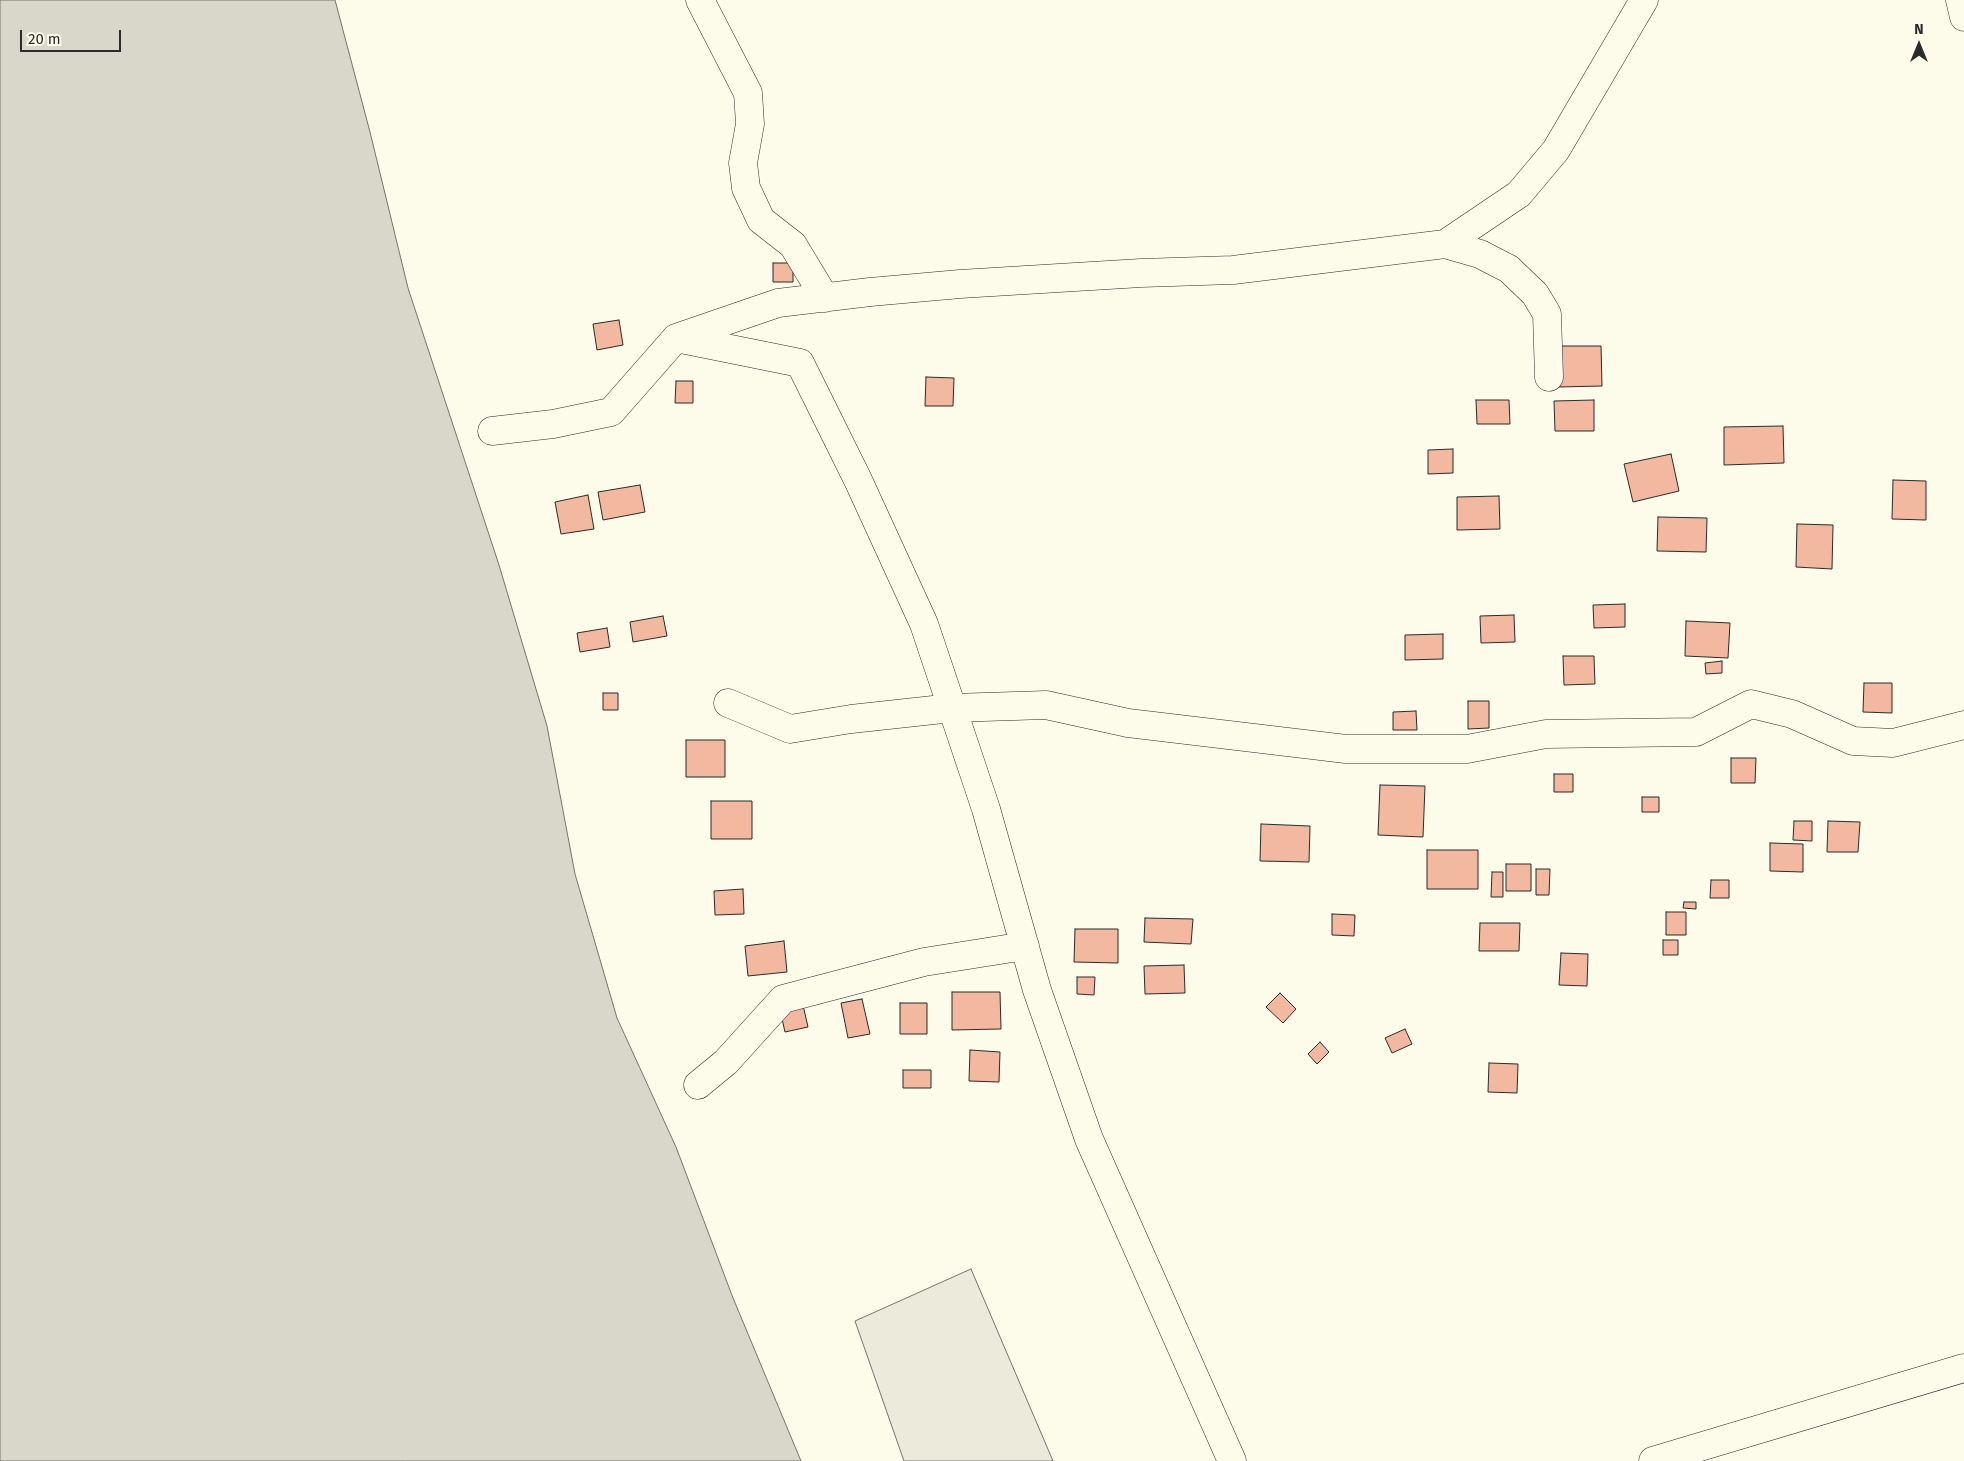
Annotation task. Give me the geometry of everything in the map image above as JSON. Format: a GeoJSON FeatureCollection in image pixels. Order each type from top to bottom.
{"type":"FeatureCollection","features":[{"type":"Feature","properties":{"kind":"street"},"geometry":{"type":"LineString","coordinates":[[700,0],[748,93],[750,124],[743,163],[746,188],[761,220],[794,245],[825,298]]}},
{"type":"Feature","properties":{"kind":"street"},"geometry":{"type":"LineString","coordinates":[[1446,244],[1519,194],[1556,150],[1644,0]]}},
{"type":"Feature","properties":{"kind":"street"},"geometry":{"type":"LineString","coordinates":[[1960,0],[1964,17]]}},
{"type":"Feature","properties":{"kind":"street"},"geometry":{"type":"LineString","coordinates":[[492,431],[553,424],[611,412],[676,338],[778,304],[960,284],[1141,273],[1233,270],[1446,244],[1480,254],[1509,269],[1535,294],[1547,314],[1549,377]]}},
{"type":"Feature","properties":{"kind":"street"},"geometry":{"type":"LineString","coordinates":[[676,338],[800,363],[858,480],[924,624],[986,809],[1037,990],[1089,1139],[1232,1461]]}},
{"type":"Feature","properties":{"kind":"street"},"geometry":{"type":"LineString","coordinates":[[728,703],[790,729],[851,719],[952,708],[1046,705],[1128,723],[1346,749],[1467,749],[1546,734],[1696,732],[1751,704],[1792,714],[1853,741],[1893,742],[1964,725]]}},
{"type":"Feature","properties":{"kind":"street"},"geometry":{"type":"LineString","coordinates":[[698,1085],[726,1062],[783,999],[924,962],[1025,946]]}},
{"type":"Feature","properties":{"kind":"street"},"geometry":{"type":"LineString","coordinates":[[1653,1461],[1964,1368]]}},
{"type":"Feature","properties":{"kind":"shaded area"},"geometry":{"type":"Polygon","coordinates":[[[0,0],[335,0],[408,288],[499,565],[547,726],[575,874],[617,1018],[676,1147],[733,1298],[801,1461],[0,1461],[0,0]]]}},
{"type":"Feature","properties":{"kind":"shaded area"},"geometry":{"type":"Polygon","coordinates":[[[971,1269],[1053,1461],[904,1461],[855,1321],[971,1269]]]}},
{"type":"Feature","properties":{"kind":"building"},"geometry":{"type":"Polygon","coordinates":[[[773,263],[793,263],[793,282],[773,282],[773,263]]]}},
{"type":"Feature","properties":{"kind":"building"},"geometry":{"type":"Polygon","coordinates":[[[619,320],[623,345],[597,350],[593,324],[619,320]]]}},
{"type":"Feature","properties":{"kind":"building"},"geometry":{"type":"Polygon","coordinates":[[[1557,346],[1601,346],[1602,386],[1558,387],[1557,346]]]}},
{"type":"Feature","properties":{"kind":"building"},"geometry":{"type":"Polygon","coordinates":[[[926,377],[954,378],[953,406],[925,406],[926,377]]]}},
{"type":"Feature","properties":{"kind":"building"},"geometry":{"type":"Polygon","coordinates":[[[676,381],[693,381],[693,403],[675,403],[676,381]]]}},
{"type":"Feature","properties":{"kind":"building"},"geometry":{"type":"Polygon","coordinates":[[[1476,400],[1509,400],[1510,424],[1477,424],[1476,400]]]}},
{"type":"Feature","properties":{"kind":"building"},"geometry":{"type":"Polygon","coordinates":[[[1594,400],[1594,431],[1555,431],[1554,401],[1594,400]]]}},
{"type":"Feature","properties":{"kind":"building"},"geometry":{"type":"Polygon","coordinates":[[[1783,426],[1784,463],[1724,465],[1724,427],[1783,426]]]}},
{"type":"Feature","properties":{"kind":"building"},"geometry":{"type":"Polygon","coordinates":[[[1453,449],[1453,473],[1428,474],[1428,450],[1453,449]]]}},
{"type":"Feature","properties":{"kind":"building"},"geometry":{"type":"Polygon","coordinates":[[[1671,454],[1679,491],[1633,502],[1624,464],[1671,454]]]}},
{"type":"Feature","properties":{"kind":"building"},"geometry":{"type":"Polygon","coordinates":[[[1893,480],[1926,481],[1926,520],[1892,519],[1893,480]]]}},
{"type":"Feature","properties":{"kind":"building"},"geometry":{"type":"Polygon","coordinates":[[[640,485],[645,512],[603,520],[598,492],[640,485]]]}},
{"type":"Feature","properties":{"kind":"building"},"geometry":{"type":"Polygon","coordinates":[[[588,495],[594,529],[561,534],[555,502],[588,495]]]}},
{"type":"Feature","properties":{"kind":"building"},"geometry":{"type":"Polygon","coordinates":[[[1499,496],[1500,529],[1457,530],[1457,497],[1499,496]]]}},
{"type":"Feature","properties":{"kind":"building"},"geometry":{"type":"Polygon","coordinates":[[[1658,517],[1707,518],[1706,552],[1657,551],[1658,517]]]}},
{"type":"Feature","properties":{"kind":"building"},"geometry":{"type":"Polygon","coordinates":[[[1797,524],[1833,525],[1832,569],[1796,567],[1797,524]]]}},
{"type":"Feature","properties":{"kind":"building"},"geometry":{"type":"Polygon","coordinates":[[[1625,604],[1625,627],[1594,628],[1593,605],[1625,604]]]}},
{"type":"Feature","properties":{"kind":"building"},"geometry":{"type":"Polygon","coordinates":[[[1514,615],[1515,642],[1481,643],[1480,616],[1514,615]]]}},
{"type":"Feature","properties":{"kind":"building"},"geometry":{"type":"Polygon","coordinates":[[[663,616],[667,636],[633,642],[630,622],[663,616]]]}},
{"type":"Feature","properties":{"kind":"building"},"geometry":{"type":"Polygon","coordinates":[[[1686,621],[1730,623],[1728,658],[1685,656],[1686,621]]]}},
{"type":"Feature","properties":{"kind":"building"},"geometry":{"type":"Polygon","coordinates":[[[607,628],[610,647],[580,652],[577,633],[607,628]]]}},
{"type":"Feature","properties":{"kind":"building"},"geometry":{"type":"Polygon","coordinates":[[[1443,634],[1443,659],[1405,660],[1405,635],[1443,634]]]}},
{"type":"Feature","properties":{"kind":"building"},"geometry":{"type":"Polygon","coordinates":[[[1563,656],[1594,656],[1595,684],[1564,685],[1563,656]]]}},
{"type":"Feature","properties":{"kind":"building"},"geometry":{"type":"Polygon","coordinates":[[[1722,661],[1722,673],[1706,674],[1705,663],[1722,661]]]}},
{"type":"Feature","properties":{"kind":"building"},"geometry":{"type":"Polygon","coordinates":[[[1864,683],[1892,683],[1892,713],[1863,712],[1864,683]]]}},
{"type":"Feature","properties":{"kind":"building"},"geometry":{"type":"Polygon","coordinates":[[[603,693],[618,693],[618,710],[603,710],[603,693]]]}},
{"type":"Feature","properties":{"kind":"building"},"geometry":{"type":"Polygon","coordinates":[[[1468,701],[1489,701],[1489,728],[1468,729],[1468,701]]]}},
{"type":"Feature","properties":{"kind":"building"},"geometry":{"type":"Polygon","coordinates":[[[1416,711],[1417,730],[1393,730],[1393,712],[1416,711]]]}},
{"type":"Feature","properties":{"kind":"building"},"geometry":{"type":"Polygon","coordinates":[[[686,740],[725,740],[725,777],[686,777],[686,740]]]}},
{"type":"Feature","properties":{"kind":"building"},"geometry":{"type":"Polygon","coordinates":[[[1731,758],[1756,758],[1755,783],[1731,783],[1731,758]]]}},
{"type":"Feature","properties":{"kind":"building"},"geometry":{"type":"Polygon","coordinates":[[[1554,774],[1573,774],[1573,792],[1554,792],[1554,774]]]}},
{"type":"Feature","properties":{"kind":"building"},"geometry":{"type":"Polygon","coordinates":[[[1380,785],[1425,786],[1423,837],[1378,835],[1380,785]]]}},
{"type":"Feature","properties":{"kind":"building"},"geometry":{"type":"Polygon","coordinates":[[[1642,797],[1659,797],[1659,812],[1642,812],[1642,797]]]}},
{"type":"Feature","properties":{"kind":"building"},"geometry":{"type":"Polygon","coordinates":[[[711,801],[752,801],[752,839],[711,839],[711,801]]]}},
{"type":"Feature","properties":{"kind":"building"},"geometry":{"type":"Polygon","coordinates":[[[1794,821],[1812,821],[1812,841],[1793,840],[1794,821]]]}},
{"type":"Feature","properties":{"kind":"building"},"geometry":{"type":"Polygon","coordinates":[[[1828,821],[1860,822],[1858,852],[1827,852],[1828,821]]]}},
{"type":"Feature","properties":{"kind":"building"},"geometry":{"type":"Polygon","coordinates":[[[1261,824],[1310,826],[1309,862],[1260,861],[1261,824]]]}},
{"type":"Feature","properties":{"kind":"building"},"geometry":{"type":"Polygon","coordinates":[[[1770,843],[1803,844],[1803,872],[1770,871],[1770,843]]]}},
{"type":"Feature","properties":{"kind":"building"},"geometry":{"type":"Polygon","coordinates":[[[1427,850],[1478,850],[1478,889],[1427,889],[1427,850]]]}},
{"type":"Feature","properties":{"kind":"building"},"geometry":{"type":"Polygon","coordinates":[[[1506,864],[1531,864],[1531,891],[1506,891],[1506,864]]]}},
{"type":"Feature","properties":{"kind":"building"},"geometry":{"type":"Polygon","coordinates":[[[1536,869],[1550,869],[1549,895],[1536,895],[1536,869]]]}},
{"type":"Feature","properties":{"kind":"building"},"geometry":{"type":"Polygon","coordinates":[[[1492,872],[1503,872],[1503,897],[1491,897],[1492,872]]]}},
{"type":"Feature","properties":{"kind":"building"},"geometry":{"type":"Polygon","coordinates":[[[1711,880],[1729,880],[1729,898],[1710,898],[1711,880]]]}},
{"type":"Feature","properties":{"kind":"building"},"geometry":{"type":"Polygon","coordinates":[[[743,889],[744,914],[715,915],[714,891],[743,889]]]}},
{"type":"Feature","properties":{"kind":"building"},"geometry":{"type":"Polygon","coordinates":[[[1684,902],[1696,902],[1696,909],[1683,908],[1684,902]]]}},
{"type":"Feature","properties":{"kind":"building"},"geometry":{"type":"Polygon","coordinates":[[[1666,912],[1686,912],[1686,935],[1666,935],[1666,912]]]}},
{"type":"Feature","properties":{"kind":"building"},"geometry":{"type":"Polygon","coordinates":[[[1332,914],[1355,915],[1354,936],[1332,935],[1332,914]]]}},
{"type":"Feature","properties":{"kind":"building"},"geometry":{"type":"Polygon","coordinates":[[[1145,918],[1193,919],[1191,944],[1144,942],[1145,918]]]}},
{"type":"Feature","properties":{"kind":"building"},"geometry":{"type":"Polygon","coordinates":[[[1480,923],[1520,923],[1519,951],[1479,951],[1480,923]]]}},
{"type":"Feature","properties":{"kind":"building"},"geometry":{"type":"Polygon","coordinates":[[[1075,929],[1118,929],[1118,963],[1074,962],[1075,929]]]}},
{"type":"Feature","properties":{"kind":"building"},"geometry":{"type":"Polygon","coordinates":[[[1663,940],[1678,940],[1678,955],[1663,955],[1663,940]]]}},
{"type":"Feature","properties":{"kind":"building"},"geometry":{"type":"Polygon","coordinates":[[[784,941],[787,972],[748,976],[745,946],[784,941]]]}},
{"type":"Feature","properties":{"kind":"building"},"geometry":{"type":"Polygon","coordinates":[[[1561,953],[1588,954],[1587,986],[1559,985],[1561,953]]]}},
{"type":"Feature","properties":{"kind":"building"},"geometry":{"type":"Polygon","coordinates":[[[1184,965],[1185,993],[1145,994],[1144,966],[1184,965]]]}},
{"type":"Feature","properties":{"kind":"building"},"geometry":{"type":"Polygon","coordinates":[[[1077,977],[1095,977],[1094,995],[1077,994],[1077,977]]]}},
{"type":"Feature","properties":{"kind":"building"},"geometry":{"type":"Polygon","coordinates":[[[952,992],[1000,992],[1001,1029],[952,1030],[952,992]]]}},
{"type":"Feature","properties":{"kind":"building"},"geometry":{"type":"Polygon","coordinates":[[[1280,993],[1296,1009],[1283,1023],[1266,1007],[1280,993]]]}},
{"type":"Feature","properties":{"kind":"building"},"geometry":{"type":"Polygon","coordinates":[[[862,999],[870,1034],[848,1038],[841,1003],[862,999]]]}},
{"type":"Feature","properties":{"kind":"building"},"geometry":{"type":"Polygon","coordinates":[[[900,1003],[927,1003],[927,1034],[900,1034],[900,1003]]]}},
{"type":"Feature","properties":{"kind":"building"},"geometry":{"type":"Polygon","coordinates":[[[803,1005],[808,1027],[785,1032],[780,1010],[803,1005]]]}},
{"type":"Feature","properties":{"kind":"building"},"geometry":{"type":"Polygon","coordinates":[[[1405,1029],[1412,1044],[1392,1053],[1385,1038],[1405,1029]]]}},
{"type":"Feature","properties":{"kind":"building"},"geometry":{"type":"Polygon","coordinates":[[[1320,1042],[1329,1052],[1317,1064],[1308,1054],[1320,1042]]]}},
{"type":"Feature","properties":{"kind":"building"},"geometry":{"type":"Polygon","coordinates":[[[970,1050],[1000,1052],[999,1082],[969,1081],[970,1050]]]}},
{"type":"Feature","properties":{"kind":"building"},"geometry":{"type":"Polygon","coordinates":[[[1489,1063],[1518,1064],[1517,1093],[1488,1092],[1489,1063]]]}},
{"type":"Feature","properties":{"kind":"building"},"geometry":{"type":"Polygon","coordinates":[[[903,1070],[931,1070],[931,1088],[903,1088],[903,1070]]]}}]}
